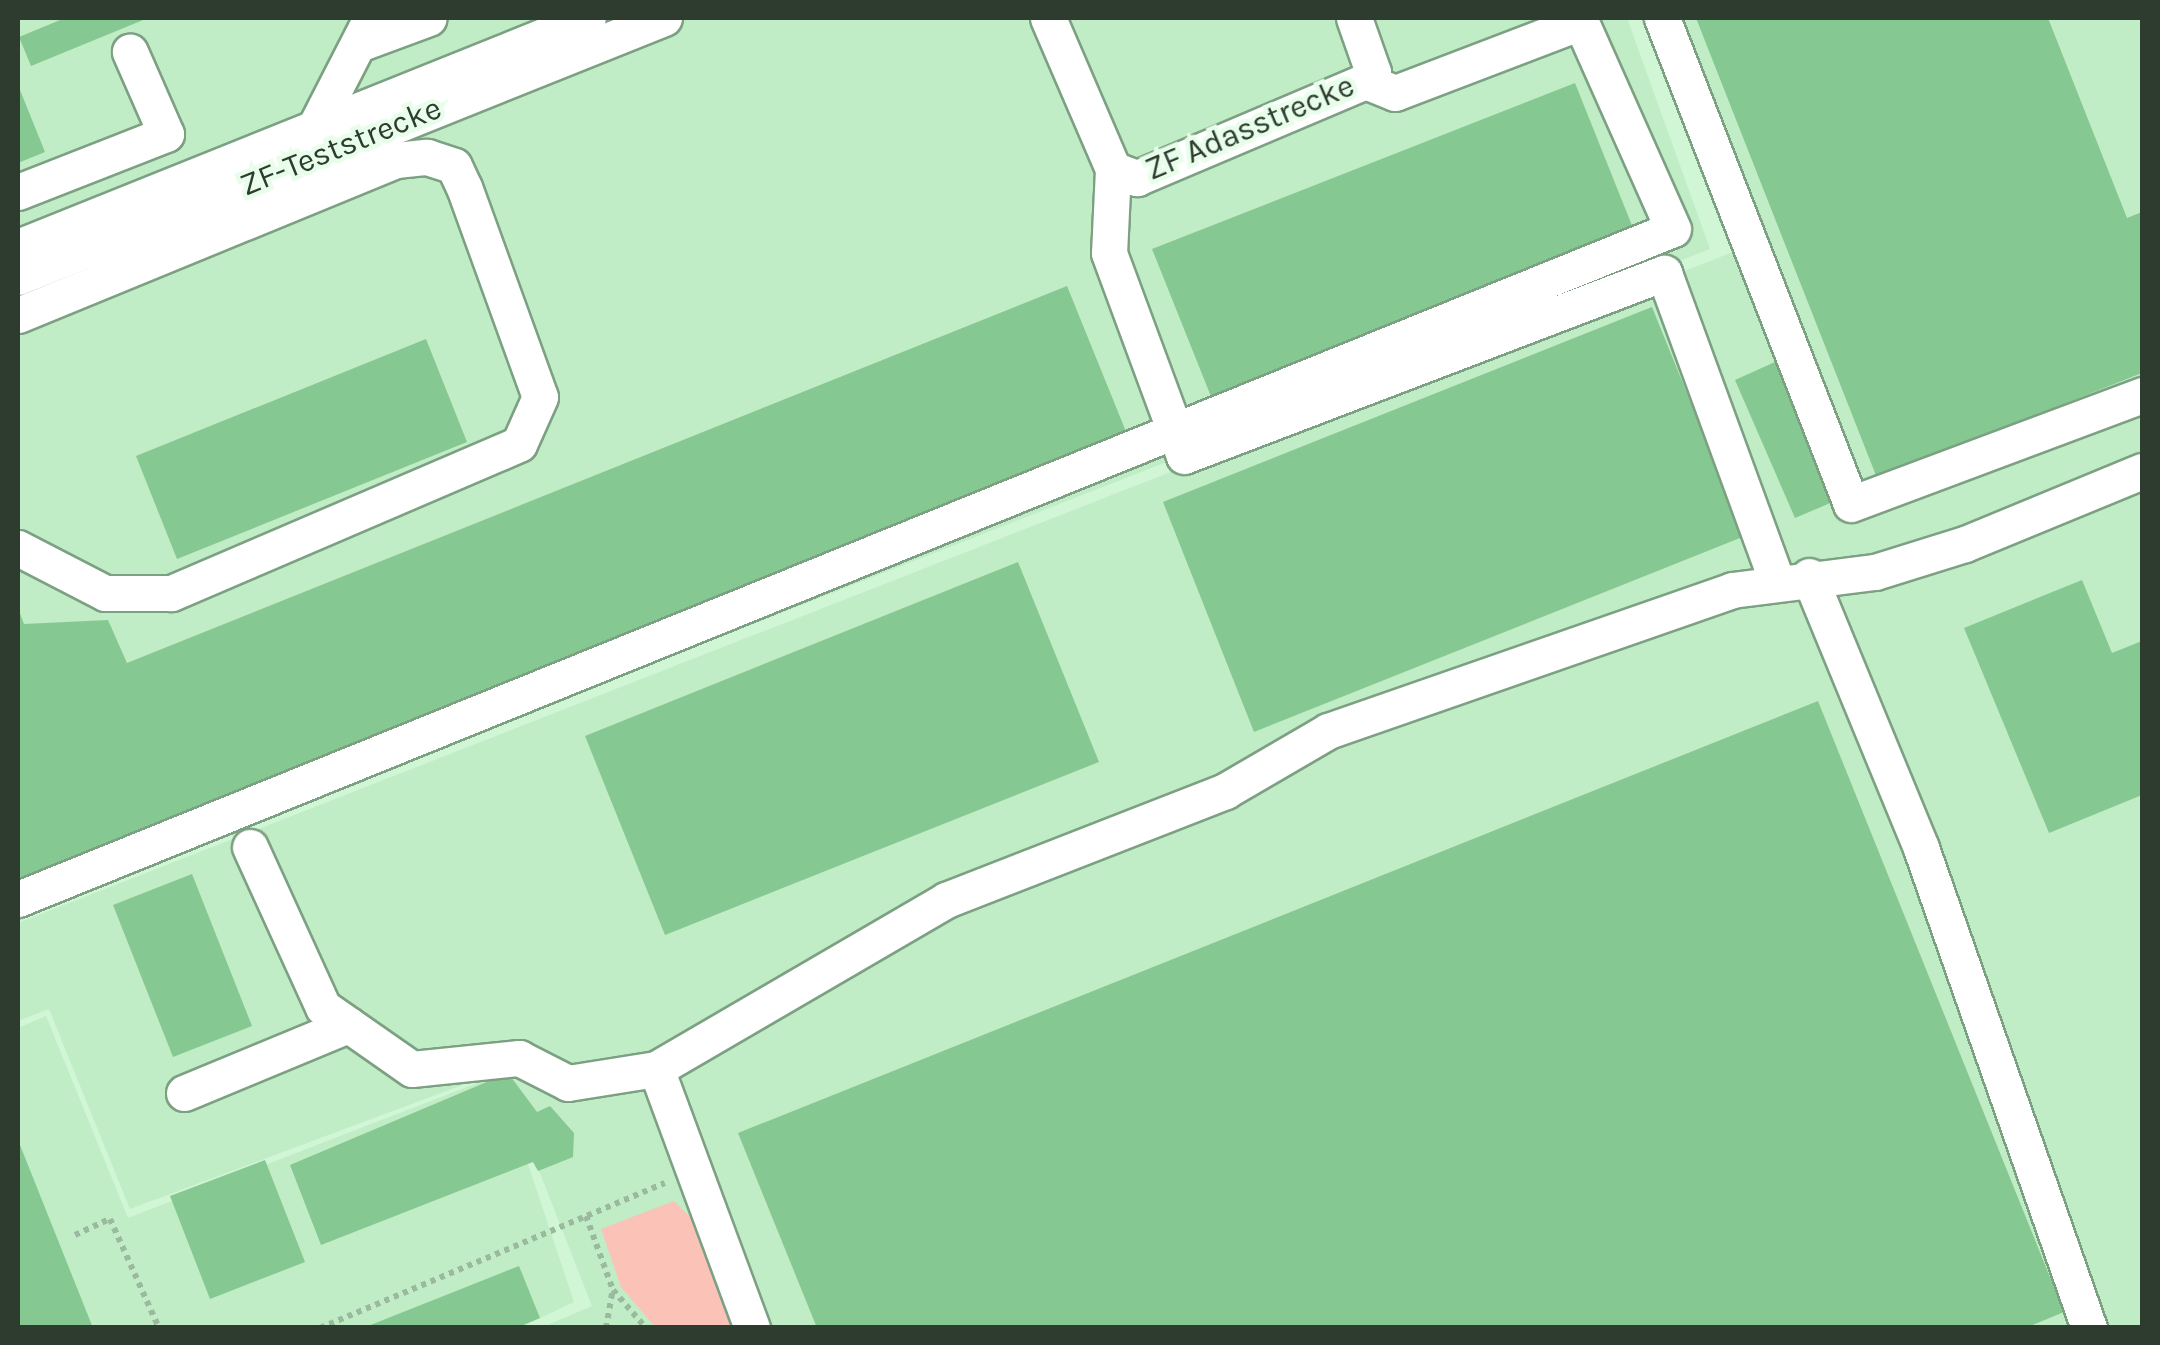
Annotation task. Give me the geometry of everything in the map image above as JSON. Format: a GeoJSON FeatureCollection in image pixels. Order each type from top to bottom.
{"type":"FeatureCollection","features":[{"type":"Feature","properties":{"kind":"lane"},"geometry":{"type":"LineString","coordinates":[[315,127],[372,26],[429,18]]}},
{"type":"Feature","properties":{"kind":"lane","name":"ZF-Teststrecke"},"geometry":{"type":"LineString","coordinates":[[18,247],[588,18]]}},
{"type":"Feature","properties":{"kind":"lane","name":"ZF-Teststrecke"},"geometry":{"type":"LineString","coordinates":[[18,277],[664,18]]}},
{"type":"Feature","properties":{"kind":"lane","name":"ZF Adasstrecke"},"geometry":{"type":"LineString","coordinates":[[1048,18],[1113,169],[1149,174],[1365,82],[1373,72],[1354,18]]}},
{"type":"Feature","properties":{"kind":"lane"},"geometry":{"type":"LineString","coordinates":[[1662,18],[1851,504],[2142,395]]}},
{"type":"Feature","properties":{"kind":"lane"},"geometry":{"type":"LineString","coordinates":[[18,899],[1673,229],[1581,22],[1394,93],[1365,82]]}},
{"type":"Feature","properties":{"kind":"lane"},"geometry":{"type":"LineString","coordinates":[[18,192],[166,134],[130,52]]}},
{"type":"Feature","properties":{"kind":"lane"},"geometry":{"type":"LineString","coordinates":[[18,316],[396,160],[426,156],[459,177],[540,397],[519,444],[171,592],[104,592],[18,548]]}},
{"type":"Feature","properties":{"kind":"lane"},"geometry":{"type":"LineString","coordinates":[[1113,169],[1109,253],[1184,456],[1664,273],[1793,579],[1921,848],[2089,1328]]}},
{"type":"Feature","properties":{"kind":"lane"},"geometry":{"type":"LineString","coordinates":[[250,847],[322,1008],[412,1069],[520,1058],[568,1082],[656,1069],[946,900],[1225,791],[1328,731],[1581,638],[1793,579],[1910,561],[2142,471]]}},
{"type":"Feature","properties":{"kind":"lane"},"geometry":{"type":"LineString","coordinates":[[184,1094],[348,1025]]}},
{"type":"Feature","properties":{"kind":"lane"},"geometry":{"type":"LineString","coordinates":[[656,1069],[752,1328]]}},
{"type":"Feature","properties":{"kind":"path"},"geometry":{"type":"LineString","coordinates":[[320,1328],[692,1172]]}},
{"type":"Feature","properties":{"kind":"path"},"geometry":{"type":"LineString","coordinates":[[586,1216],[613,1290],[646,1328]]}},
{"type":"Feature","properties":{"kind":"path"},"geometry":{"type":"LineString","coordinates":[[75,1234],[110,1219],[159,1328]]}},
{"type":"Feature","properties":{"kind":"path"},"geometry":{"type":"LineString","coordinates":[[606,1328],[613,1290]]}},
{"type":"Feature","properties":{"kind":"shaded area"},"geometry":{"type":"Polygon","coordinates":[[[18,18],[1627,18],[1710,249],[18,912],[18,18]]]}},
{"type":"Feature","properties":{"kind":"shaded area"},"geometry":{"type":"Polygon","coordinates":[[[1644,18],[2142,18],[2142,1327],[543,1327],[592,1306],[500,1071],[130,1209],[49,1009],[18,1021],[18,923],[1733,252],[1644,18]]]}},
{"type":"Feature","properties":{"kind":"shaded area"},"geometry":{"type":"Polygon","coordinates":[[[46,1016],[128,1218],[498,1075],[574,1302],[519,1328],[18,1328],[18,1028],[46,1016]]]}},
{"type":"Feature","properties":{"kind":"shaded area"},"geometry":{"type":"Polygon","coordinates":[[[674,1201],[699,1226],[740,1327],[655,1327],[621,1287],[601,1229],[674,1201]]]}},
{"type":"Feature","properties":{"kind":"building"},"geometry":{"type":"Polygon","coordinates":[[[65,18],[148,18],[31,66],[19,37],[65,18]]]}},
{"type":"Feature","properties":{"kind":"building"},"geometry":{"type":"Polygon","coordinates":[[[1696,18],[2048,18],[2127,218],[2142,212],[2142,373],[1877,478],[1696,18]]]}},
{"type":"Feature","properties":{"kind":"building"},"geometry":{"type":"Polygon","coordinates":[[[1575,83],[1637,238],[1214,404],[1152,249],[1575,83]]]}},
{"type":"Feature","properties":{"kind":"building"},"geometry":{"type":"Polygon","coordinates":[[[18,85],[45,152],[18,163],[18,85]]]}},
{"type":"Feature","properties":{"kind":"building"},"geometry":{"type":"Polygon","coordinates":[[[1067,286],[1129,439],[18,885],[18,608],[24,624],[108,620],[127,663],[1067,286]]]}},
{"type":"Feature","properties":{"kind":"building"},"geometry":{"type":"Polygon","coordinates":[[[1652,307],[1745,536],[1254,732],[1163,502],[1652,307]]]}},
{"type":"Feature","properties":{"kind":"building"},"geometry":{"type":"Polygon","coordinates":[[[426,339],[467,442],[177,559],[136,456],[426,339]]]}},
{"type":"Feature","properties":{"kind":"building"},"geometry":{"type":"Polygon","coordinates":[[[1775,362],[1835,501],[1795,518],[1735,380],[1775,362]]]}},
{"type":"Feature","properties":{"kind":"building"},"geometry":{"type":"Polygon","coordinates":[[[1018,562],[1099,762],[665,935],[585,736],[1018,562]]]}},
{"type":"Feature","properties":{"kind":"building"},"geometry":{"type":"Polygon","coordinates":[[[2082,580],[2112,653],[2142,641],[2142,795],[2049,833],[1964,628],[2082,580]]]}},
{"type":"Feature","properties":{"kind":"building"},"geometry":{"type":"Polygon","coordinates":[[[1818,701],[2064,1312],[2025,1328],[817,1328],[738,1133],[1818,701]]]}},
{"type":"Feature","properties":{"kind":"building"},"geometry":{"type":"Polygon","coordinates":[[[192,874],[252,1026],[173,1057],[113,905],[192,874]]]}},
{"type":"Feature","properties":{"kind":"building"},"geometry":{"type":"Polygon","coordinates":[[[508,1073],[537,1112],[550,1106],[574,1133],[573,1157],[538,1171],[533,1162],[321,1245],[290,1165],[508,1073]]]}},
{"type":"Feature","properties":{"kind":"building"},"geometry":{"type":"Polygon","coordinates":[[[18,1140],[93,1328],[18,1328],[18,1140]]]}},
{"type":"Feature","properties":{"kind":"building"},"geometry":{"type":"Polygon","coordinates":[[[265,1160],[305,1262],[210,1299],[170,1196],[265,1160]]]}},
{"type":"Feature","properties":{"kind":"building"},"geometry":{"type":"Polygon","coordinates":[[[519,1266],[540,1318],[516,1328],[363,1328],[519,1266]]]}}]}
